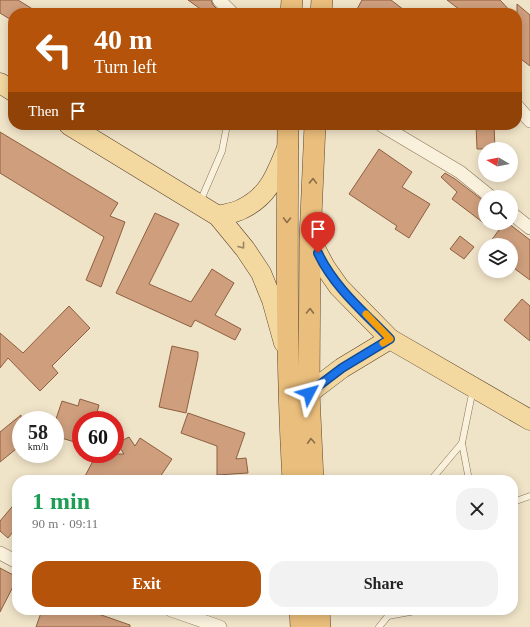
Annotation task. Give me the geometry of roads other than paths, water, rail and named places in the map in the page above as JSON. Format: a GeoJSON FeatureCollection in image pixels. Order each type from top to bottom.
{"type":"FeatureCollection","features":[{"type":"Feature","properties":{"kind":"highway"},"geometry":{"type":"LineString","coordinates":[[288,130],[288,358],[293,475]]}},
{"type":"Feature","properties":{"kind":"highway"},"geometry":{"type":"LineString","coordinates":[[313,475],[309,393],[310,239],[315,130]]}},
{"type":"Feature","properties":{"kind":"highway"},"geometry":{"type":"LineString","coordinates":[[300,615],[301,627]]}},
{"type":"Feature","properties":{"kind":"highway"},"geometry":{"type":"LineString","coordinates":[[319,615],[320,627]]}},
{"type":"Feature","properties":{"kind":"main road"},"geometry":{"type":"LineString","coordinates":[[77,130],[218,216],[245,249],[261,273],[272,300],[288,358]]}},
{"type":"Feature","properties":{"kind":"main road"},"geometry":{"type":"LineString","coordinates":[[218,216],[240,210],[256,201],[270,186],[288,146]]}},
{"type":"Feature","properties":{"kind":"main road"},"geometry":{"type":"LineString","coordinates":[[310,239],[324,267],[339,287],[390,339],[530,420]]}},
{"type":"Feature","properties":{"kind":"main road"},"geometry":{"type":"LineString","coordinates":[[309,393],[342,368],[390,339]]}},
{"type":"Feature","properties":{"kind":"street"},"geometry":{"type":"LineString","coordinates":[[219,0],[227,8]]}},
{"type":"Feature","properties":{"kind":"street"},"geometry":{"type":"LineString","coordinates":[[522,112],[530,121]]}},
{"type":"Feature","properties":{"kind":"street"},"geometry":{"type":"LineString","coordinates":[[389,130],[460,172],[482,190]]}},
{"type":"Feature","properties":{"kind":"street"},"geometry":{"type":"LineString","coordinates":[[518,219],[530,228]]}},
{"type":"Feature","properties":{"kind":"street"},"geometry":{"type":"LineString","coordinates":[[0,553],[12,559]]}},
{"type":"Feature","properties":{"kind":"street"},"geometry":{"type":"LineString","coordinates":[[185,615],[220,627]]}},
{"type":"Feature","properties":{"kind":"lane"},"geometry":{"type":"LineString","coordinates":[[199,205],[222,151],[226,130]]}},
{"type":"Feature","properties":{"kind":"lane"},"geometry":{"type":"LineString","coordinates":[[469,475],[462,443],[473,388]]}},
{"type":"Feature","properties":{"kind":"lane"},"geometry":{"type":"LineString","coordinates":[[435,475],[462,443]]}},
{"type":"Feature","properties":{"kind":"lane"},"geometry":{"type":"LineString","coordinates":[[518,500],[530,496]]}},
{"type":"Feature","properties":{"kind":"lane"},"geometry":{"type":"LineString","coordinates":[[379,627],[387,615]]}}]}
